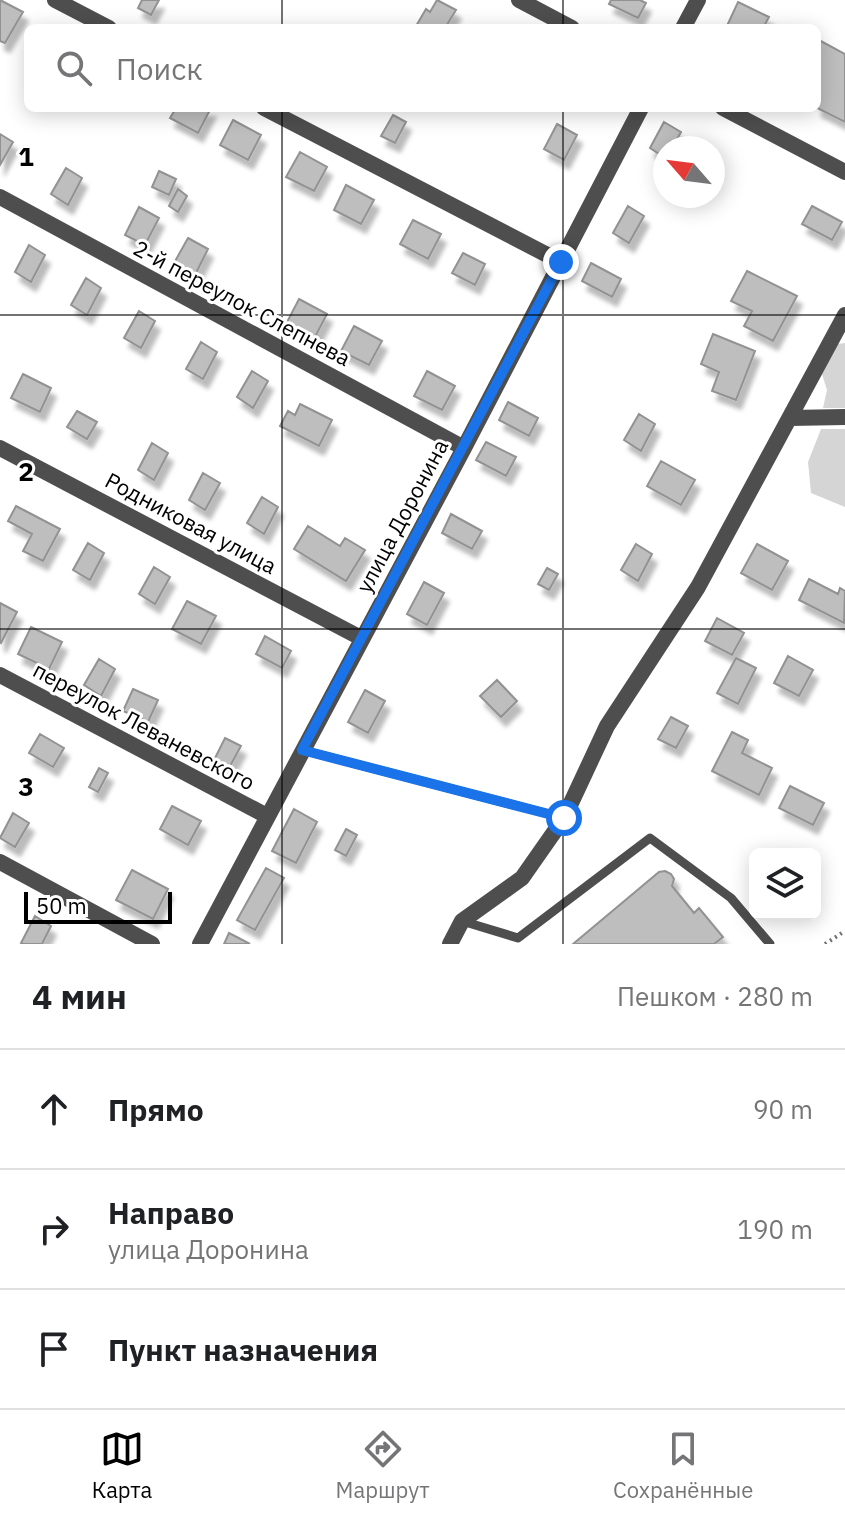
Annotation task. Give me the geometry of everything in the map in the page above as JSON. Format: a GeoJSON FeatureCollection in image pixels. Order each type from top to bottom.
{"type":"FeatureCollection","features":[{"type":"Feature","properties":{"kind":"street"},"geometry":{"type":"LineString","coordinates":[[55,0],[101,24]]}},
{"type":"Feature","properties":{"kind":"street"},"geometry":{"type":"LineString","coordinates":[[519,0],[564,24]]}},
{"type":"Feature","properties":{"kind":"street"},"geometry":{"type":"LineString","coordinates":[[685,24],[698,0]]}},
{"type":"Feature","properties":{"kind":"street"},"geometry":{"type":"LineString","coordinates":[[272,112],[561,262]]}},
{"type":"Feature","properties":{"kind":"street","name":"улица Доронина"},"geometry":{"type":"LineString","coordinates":[[200,944],[639,112]]}},
{"type":"Feature","properties":{"kind":"street"},"geometry":{"type":"LineString","coordinates":[[731,112],[845,172]]}},
{"type":"Feature","properties":{"kind":"street","name":"2-й переулок Слепнева"},"geometry":{"type":"LineString","coordinates":[[0,197],[464,448]]}},
{"type":"Feature","properties":{"kind":"street"},"geometry":{"type":"LineString","coordinates":[[450,944],[462,921],[522,878],[564,818],[607,726],[698,587],[845,315]]}},
{"type":"Feature","properties":{"kind":"street"},"geometry":{"type":"LineString","coordinates":[[790,418],[845,417]]}},
{"type":"Feature","properties":{"kind":"street","name":"Родниковая улица"},"geometry":{"type":"LineString","coordinates":[[0,448],[361,638]]}},
{"type":"Feature","properties":{"kind":"street","name":"переулок Леваневского"},"geometry":{"type":"LineString","coordinates":[[0,675],[267,816]]}},
{"type":"Feature","properties":{"kind":"street"},"geometry":{"type":"LineString","coordinates":[[0,862],[152,944]]}},
{"type":"Feature","properties":{"kind":"lane"},"geometry":{"type":"LineString","coordinates":[[302,750],[564,818]]}},
{"type":"Feature","properties":{"kind":"lane"},"geometry":{"type":"LineString","coordinates":[[462,921],[518,938],[650,838],[731,898],[770,944]]}},
{"type":"Feature","properties":{"kind":"path"},"geometry":{"type":"LineString","coordinates":[[825,944],[845,931]]}},
{"type":"Feature","properties":{"kind":"shaded area"},"geometry":{"type":"Polygon","coordinates":[[[845,343],[845,408],[823,408],[827,390],[822,374],[837,344],[845,343]]]}},
{"type":"Feature","properties":{"kind":"shaded area"},"geometry":{"type":"Polygon","coordinates":[[[821,429],[845,429],[845,507],[811,493],[808,462],[821,429]]]}},
{"type":"Feature","properties":{"kind":"building"},"geometry":{"type":"Polygon","coordinates":[[[0,0],[23,12],[5,43],[0,41],[0,0]]]}},
{"type":"Feature","properties":{"kind":"building"},"geometry":{"type":"Polygon","coordinates":[[[142,0],[159,0],[151,15],[138,8],[142,0]]]}},
{"type":"Feature","properties":{"kind":"building"},"geometry":{"type":"Polygon","coordinates":[[[437,0],[456,10],[447,24],[417,24],[426,9],[430,12],[437,0]]]}},
{"type":"Feature","properties":{"kind":"building"},"geometry":{"type":"Polygon","coordinates":[[[611,0],[640,0],[646,3],[638,18],[609,4],[611,0]]]}},
{"type":"Feature","properties":{"kind":"building"},"geometry":{"type":"Polygon","coordinates":[[[738,2],[769,17],[765,24],[728,24],[738,2]]]}},
{"type":"Feature","properties":{"kind":"building"},"geometry":{"type":"Polygon","coordinates":[[[821,41],[845,54],[845,122],[821,110],[821,41]]]}},
{"type":"Feature","properties":{"kind":"building"},"geometry":{"type":"Polygon","coordinates":[[[174,112],[209,112],[198,133],[170,118],[174,112]]]}},
{"type":"Feature","properties":{"kind":"building"},"geometry":{"type":"Polygon","coordinates":[[[393,115],[406,122],[395,143],[381,136],[393,115]]]}},
{"type":"Feature","properties":{"kind":"building"},"geometry":{"type":"Polygon","coordinates":[[[233,120],[261,135],[248,160],[220,145],[233,120]]]}},
{"type":"Feature","properties":{"kind":"building"},"geometry":{"type":"Polygon","coordinates":[[[664,122],[681,132],[679,136],[656,136],[664,122]]]}},
{"type":"Feature","properties":{"kind":"building"},"geometry":{"type":"Polygon","coordinates":[[[557,124],[577,135],[564,160],[544,149],[557,124]]]}},
{"type":"Feature","properties":{"kind":"building"},"geometry":{"type":"Polygon","coordinates":[[[0,134],[13,142],[0,165],[0,134]]]}},
{"type":"Feature","properties":{"kind":"building"},"geometry":{"type":"Polygon","coordinates":[[[300,152],[327,167],[314,191],[286,177],[300,152]]]}},
{"type":"Feature","properties":{"kind":"building"},"geometry":{"type":"Polygon","coordinates":[[[66,168],[82,178],[68,205],[51,194],[66,168]]]}},
{"type":"Feature","properties":{"kind":"building"},"geometry":{"type":"Polygon","coordinates":[[[159,171],[176,179],[169,195],[152,187],[159,171]]]}},
{"type":"Feature","properties":{"kind":"building"},"geometry":{"type":"Polygon","coordinates":[[[346,185],[374,200],[361,224],[334,210],[346,185]]]}},
{"type":"Feature","properties":{"kind":"building"},"geometry":{"type":"Polygon","coordinates":[[[178,189],[187,196],[178,212],[169,206],[178,189]]]}},
{"type":"Feature","properties":{"kind":"building"},"geometry":{"type":"Polygon","coordinates":[[[628,206],[644,216],[629,243],[613,233],[628,206]]]}},
{"type":"Feature","properties":{"kind":"building"},"geometry":{"type":"Polygon","coordinates":[[[812,206],[842,222],[832,240],[802,224],[812,206]]]}},
{"type":"Feature","properties":{"kind":"building"},"geometry":{"type":"Polygon","coordinates":[[[139,207],[159,218],[145,245],[125,235],[139,207]]]}},
{"type":"Feature","properties":{"kind":"building"},"geometry":{"type":"Polygon","coordinates":[[[413,220],[441,234],[428,259],[400,244],[413,220]]]}},
{"type":"Feature","properties":{"kind":"building"},"geometry":{"type":"Polygon","coordinates":[[[188,238],[208,249],[195,275],[174,263],[188,238]]]}},
{"type":"Feature","properties":{"kind":"building"},"geometry":{"type":"Polygon","coordinates":[[[29,245],[45,255],[31,282],[15,272],[29,245]]]}},
{"type":"Feature","properties":{"kind":"building"},"geometry":{"type":"Polygon","coordinates":[[[463,253],[485,264],[475,285],[452,273],[463,253]]]}},
{"type":"Feature","properties":{"kind":"building"},"geometry":{"type":"Polygon","coordinates":[[[591,263],[621,279],[612,297],[582,281],[591,263]]]}},
{"type":"Feature","properties":{"kind":"building"},"geometry":{"type":"Polygon","coordinates":[[[747,271],[797,296],[773,341],[744,326],[752,311],[731,301],[747,271]]]}},
{"type":"Feature","properties":{"kind":"building"},"geometry":{"type":"Polygon","coordinates":[[[86,278],[101,288],[87,315],[71,305],[86,278]]]}},
{"type":"Feature","properties":{"kind":"building"},"geometry":{"type":"Polygon","coordinates":[[[299,299],[327,314],[314,339],[286,324],[299,299]]]}},
{"type":"Feature","properties":{"kind":"building"},"geometry":{"type":"Polygon","coordinates":[[[139,311],[155,321],[141,348],[124,338],[139,311]]]}},
{"type":"Feature","properties":{"kind":"building"},"geometry":{"type":"Polygon","coordinates":[[[354,326],[382,341],[369,365],[341,351],[354,326]]]}},
{"type":"Feature","properties":{"kind":"building"},"geometry":{"type":"Polygon","coordinates":[[[713,334],[755,351],[736,400],[712,391],[719,372],[701,364],[713,334]]]}},
{"type":"Feature","properties":{"kind":"building"},"geometry":{"type":"Polygon","coordinates":[[[201,342],[217,352],[203,379],[186,369],[201,342]]]}},
{"type":"Feature","properties":{"kind":"building"},"geometry":{"type":"Polygon","coordinates":[[[252,371],[268,381],[253,408],[237,397],[252,371]]]}},
{"type":"Feature","properties":{"kind":"building"},"geometry":{"type":"Polygon","coordinates":[[[427,371],[455,386],[442,410],[414,396],[427,371]]]}},
{"type":"Feature","properties":{"kind":"building"},"geometry":{"type":"Polygon","coordinates":[[[23,374],[51,388],[40,412],[11,398],[23,374]]]}},
{"type":"Feature","properties":{"kind":"building"},"geometry":{"type":"Polygon","coordinates":[[[508,402],[538,418],[529,436],[499,420],[508,402]]]}},
{"type":"Feature","properties":{"kind":"building"},"geometry":{"type":"Polygon","coordinates":[[[300,404],[332,420],[319,446],[280,426],[288,411],[295,415],[300,404]]]}},
{"type":"Feature","properties":{"kind":"building"},"geometry":{"type":"Polygon","coordinates":[[[77,411],[97,422],[87,439],[67,427],[77,411]]]}},
{"type":"Feature","properties":{"kind":"building"},"geometry":{"type":"Polygon","coordinates":[[[639,414],[655,424],[641,451],[624,440],[639,414]]]}},
{"type":"Feature","properties":{"kind":"building"},"geometry":{"type":"Polygon","coordinates":[[[486,442],[516,457],[506,476],[476,460],[486,442]]]}},
{"type":"Feature","properties":{"kind":"building"},"geometry":{"type":"Polygon","coordinates":[[[152,443],[168,453],[154,480],[138,470],[152,443]]]}},
{"type":"Feature","properties":{"kind":"building"},"geometry":{"type":"Polygon","coordinates":[[[661,461],[695,480],[681,505],[647,486],[661,461]]]}},
{"type":"Feature","properties":{"kind":"building"},"geometry":{"type":"Polygon","coordinates":[[[203,473],[220,483],[205,510],[189,500],[203,473]]]}},
{"type":"Feature","properties":{"kind":"building"},"geometry":{"type":"Polygon","coordinates":[[[262,497],[278,507],[264,534],[247,523],[262,497]]]}},
{"type":"Feature","properties":{"kind":"building"},"geometry":{"type":"Polygon","coordinates":[[[16,506],[60,529],[43,561],[23,551],[32,534],[8,521],[16,506]]]}},
{"type":"Feature","properties":{"kind":"building"},"geometry":{"type":"Polygon","coordinates":[[[451,514],[482,531],[472,549],[442,533],[451,514]]]}},
{"type":"Feature","properties":{"kind":"building"},"geometry":{"type":"Polygon","coordinates":[[[308,526],[340,546],[345,538],[365,550],[346,581],[294,549],[308,526]]]}},
{"type":"Feature","properties":{"kind":"building"},"geometry":{"type":"Polygon","coordinates":[[[88,543],[104,553],[90,580],[73,570],[88,543]]]}},
{"type":"Feature","properties":{"kind":"building"},"geometry":{"type":"Polygon","coordinates":[[[636,544],[652,554],[638,581],[621,570],[636,544]]]}},
{"type":"Feature","properties":{"kind":"building"},"geometry":{"type":"Polygon","coordinates":[[[757,544],[788,561],[772,590],[741,573],[757,544]]]}},
{"type":"Feature","properties":{"kind":"building"},"geometry":{"type":"Polygon","coordinates":[[[154,567],[170,577],[155,604],[139,594],[154,567]]]}},
{"type":"Feature","properties":{"kind":"building"},"geometry":{"type":"Polygon","coordinates":[[[547,568],[558,574],[549,590],[538,584],[547,568]]]}},
{"type":"Feature","properties":{"kind":"building"},"geometry":{"type":"Polygon","coordinates":[[[809,579],[838,594],[840,588],[845,591],[844,623],[799,600],[809,579]]]}},
{"type":"Feature","properties":{"kind":"building"},"geometry":{"type":"Polygon","coordinates":[[[424,582],[444,593],[427,625],[407,614],[424,582]]]}},
{"type":"Feature","properties":{"kind":"building"},"geometry":{"type":"Polygon","coordinates":[[[187,601],[216,616],[201,644],[172,629],[187,601]]]}},
{"type":"Feature","properties":{"kind":"building"},"geometry":{"type":"Polygon","coordinates":[[[0,603],[17,612],[1,643],[0,642],[0,603]]]}},
{"type":"Feature","properties":{"kind":"building"},"geometry":{"type":"Polygon","coordinates":[[[717,618],[744,633],[732,655],[705,641],[717,618]]]}},
{"type":"Feature","properties":{"kind":"building"},"geometry":{"type":"Polygon","coordinates":[[[31,627],[62,642],[49,669],[18,654],[31,627]]]}},
{"type":"Feature","properties":{"kind":"building"},"geometry":{"type":"Polygon","coordinates":[[[265,636],[291,651],[282,668],[256,654],[265,636]]]}},
{"type":"Feature","properties":{"kind":"building"},"geometry":{"type":"Polygon","coordinates":[[[788,656],[813,670],[799,696],[774,683],[788,656]]]}},
{"type":"Feature","properties":{"kind":"building"},"geometry":{"type":"Polygon","coordinates":[[[736,658],[756,668],[738,704],[717,693],[736,658]]]}},
{"type":"Feature","properties":{"kind":"building"},"geometry":{"type":"Polygon","coordinates":[[[99,659],[115,669],[101,696],[84,685],[99,659]]]}},
{"type":"Feature","properties":{"kind":"building"},"geometry":{"type":"Polygon","coordinates":[[[497,680],[517,701],[501,717],[480,696],[497,680]]]}},
{"type":"Feature","properties":{"kind":"building"},"geometry":{"type":"Polygon","coordinates":[[[133,689],[158,700],[148,722],[123,711],[133,689]]]}},
{"type":"Feature","properties":{"kind":"building"},"geometry":{"type":"Polygon","coordinates":[[[365,690],[385,701],[368,733],[348,722],[365,690]]]}},
{"type":"Feature","properties":{"kind":"building"},"geometry":{"type":"Polygon","coordinates":[[[671,717],[688,726],[676,748],[658,739],[671,717]]]}},
{"type":"Feature","properties":{"kind":"building"},"geometry":{"type":"Polygon","coordinates":[[[732,732],[748,740],[742,753],[772,768],[759,795],[712,771],[732,732]]]}},
{"type":"Feature","properties":{"kind":"building"},"geometry":{"type":"Polygon","coordinates":[[[40,734],[64,748],[53,767],[29,753],[40,734]]]}},
{"type":"Feature","properties":{"kind":"building"},"geometry":{"type":"Polygon","coordinates":[[[225,738],[241,746],[229,768],[214,760],[225,738]]]}},
{"type":"Feature","properties":{"kind":"building"},"geometry":{"type":"Polygon","coordinates":[[[99,768],[108,773],[98,792],[89,787],[99,768]]]}},
{"type":"Feature","properties":{"kind":"building"},"geometry":{"type":"Polygon","coordinates":[[[790,786],[824,803],[813,825],[779,808],[790,786]]]}},
{"type":"Feature","properties":{"kind":"building"},"geometry":{"type":"Polygon","coordinates":[[[172,806],[201,821],[188,845],[160,829],[172,806]]]}},
{"type":"Feature","properties":{"kind":"building"},"geometry":{"type":"Polygon","coordinates":[[[294,809],[317,822],[296,863],[272,851],[294,809]]]}},
{"type":"Feature","properties":{"kind":"building"},"geometry":{"type":"Polygon","coordinates":[[[13,813],[29,823],[15,847],[0,838],[13,813]]]}},
{"type":"Feature","properties":{"kind":"building"},"geometry":{"type":"Polygon","coordinates":[[[346,829],[357,835],[346,856],[335,850],[346,829]]]}},
{"type":"Feature","properties":{"kind":"building"},"geometry":{"type":"Polygon","coordinates":[[[266,868],[284,878],[255,930],[237,920],[266,868]]]}},
{"type":"Feature","properties":{"kind":"building"},"geometry":{"type":"Polygon","coordinates":[[[132,870],[168,889],[153,919],[116,900],[132,870]]]}},
{"type":"Feature","properties":{"kind":"building"},"geometry":{"type":"Polygon","coordinates":[[[659,872],[671,874],[674,879],[672,886],[694,913],[699,908],[723,937],[714,944],[573,944],[659,872]]]}},
{"type":"Feature","properties":{"kind":"building"},"geometry":{"type":"Polygon","coordinates":[[[35,916],[51,926],[42,944],[23,944],[21,943],[35,916]]]}},
{"type":"Feature","properties":{"kind":"building"},"geometry":{"type":"Polygon","coordinates":[[[229,933],[250,944],[224,944],[229,933]]]}},
{"type":"Feature","properties":{"kind":"route"},"geometry":{"type":"LineString","coordinates":[[561,262],[302,750],[564,818]]}}]}
